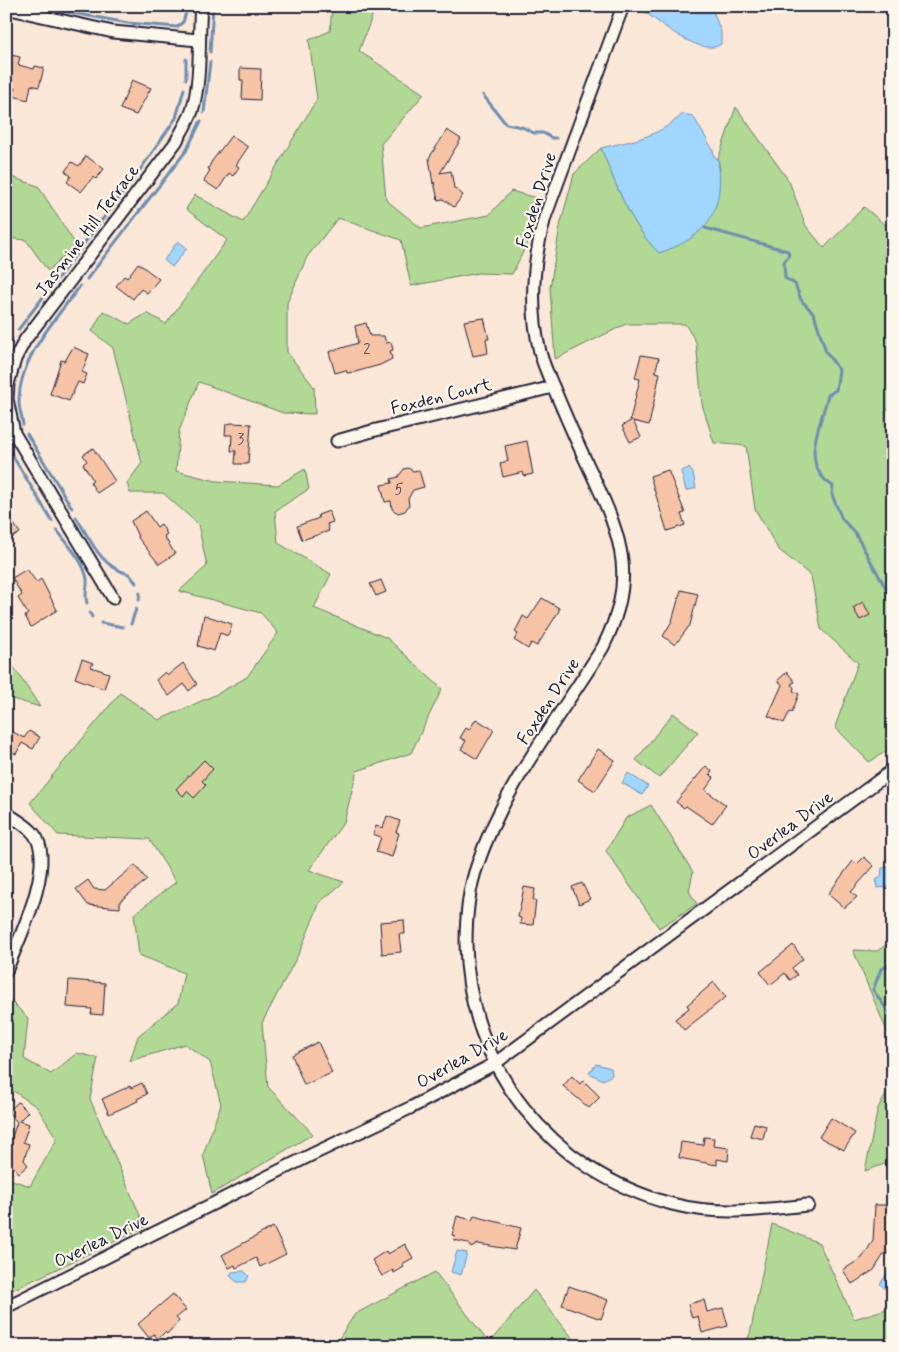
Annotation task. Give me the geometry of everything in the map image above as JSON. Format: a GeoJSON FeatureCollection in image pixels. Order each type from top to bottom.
{"type":"FeatureCollection","features":[{"type":"Feature","properties":{"kind":"street","name":"Jasmine Hill Terrace"},"geometry":{"type":"LineString","coordinates":[[113,598],[14,434],[7,399],[8,384],[15,359],[25,340],[176,142],[192,112],[197,84],[201,6]]}},
{"type":"Feature","properties":{"kind":"street","name":"Foxden Drive"},"geometry":{"type":"LineString","coordinates":[[624,6],[545,217],[536,249],[533,303],[540,352],[553,387],[612,517],[622,546],[623,590],[613,625],[603,647],[510,793],[490,830],[476,868],[466,926],[466,970],[472,1005],[494,1064],[511,1092],[542,1130],[584,1165],[626,1188],[649,1197],[696,1209],[759,1211],[808,1205]]}},
{"type":"Feature","properties":{"kind":"street"},"geometry":{"type":"LineString","coordinates":[[6,8],[113,32],[198,40]]}},
{"type":"Feature","properties":{"kind":"street","name":"Foxden Court"},"geometry":{"type":"LineString","coordinates":[[337,441],[553,387]]}},
{"type":"Feature","properties":{"kind":"street","name":"Overlea Drive"},"geometry":{"type":"LineString","coordinates":[[6,1307],[313,1154],[412,1107],[494,1064],[893,770]]}},
{"type":"Feature","properties":{"kind":"street"},"geometry":{"type":"LineString","coordinates":[[6,813],[25,825],[36,836],[42,858],[36,893],[6,971]]}},
{"type":"Feature","properties":{"kind":"green space"},"geometry":{"type":"Polygon","coordinates":[[[332,6],[376,6],[359,51],[424,94],[381,144],[386,200],[421,228],[489,215],[511,191],[540,199],[527,244],[512,274],[478,273],[411,286],[401,240],[338,218],[307,257],[287,303],[287,352],[314,387],[315,414],[283,413],[199,382],[179,431],[176,471],[216,481],[278,485],[305,469],[309,489],[275,511],[278,543],[331,574],[314,608],[387,638],[442,689],[411,753],[357,771],[344,822],[309,870],[344,882],[320,902],[300,951],[262,1023],[268,1087],[313,1134],[212,1194],[203,1155],[221,1104],[210,1062],[185,1044],[130,1061],[138,1036],[178,1003],[184,973],[139,955],[134,914],[176,882],[149,839],[58,835],[30,803],[120,693],[159,720],[217,694],[247,677],[278,633],[261,613],[179,591],[207,566],[198,524],[163,493],[130,493],[127,483],[142,463],[113,348],[92,331],[103,311],[129,324],[147,313],[166,324],[227,240],[186,209],[195,195],[243,222],[317,99],[309,40],[330,31],[332,6]]]}},
{"type":"Feature","properties":{"kind":"green space"},"geometry":{"type":"Polygon","coordinates":[[[736,107],[789,181],[806,226],[824,248],[864,207],[885,225],[893,221],[893,406],[885,412],[887,486],[893,490],[893,747],[869,762],[835,727],[858,663],[821,629],[811,576],[778,549],[755,509],[746,446],[714,443],[702,404],[696,342],[685,324],[626,324],[555,359],[550,288],[560,226],[574,174],[601,148],[618,190],[632,217],[659,253],[720,170],[718,159],[736,107]]]}},
{"type":"Feature","properties":{"kind":"green space"},"geometry":{"type":"Polygon","coordinates":[[[6,175],[38,186],[76,245],[48,271],[26,240],[6,238],[6,175]]]}},
{"type":"Feature","properties":{"kind":"green space"},"geometry":{"type":"Polygon","coordinates":[[[6,655],[40,707],[6,697],[6,655]]]}},
{"type":"Feature","properties":{"kind":"green space"},"geometry":{"type":"Polygon","coordinates":[[[673,713],[698,732],[659,778],[636,760],[673,713]]]}},
{"type":"Feature","properties":{"kind":"green space"},"geometry":{"type":"Polygon","coordinates":[[[651,805],[693,872],[689,891],[697,904],[659,928],[606,851],[626,818],[651,805]]]}},
{"type":"Feature","properties":{"kind":"green space"},"geometry":{"type":"Polygon","coordinates":[[[893,940],[893,1051],[891,1041],[853,950],[877,951],[893,940]]]}},
{"type":"Feature","properties":{"kind":"green space"},"geometry":{"type":"Polygon","coordinates":[[[9,999],[28,1018],[24,1059],[51,1074],[77,1053],[98,1058],[90,1099],[145,1227],[6,1293],[6,1178],[30,1186],[57,1139],[37,1107],[6,1086],[6,1006],[9,999]]]}},
{"type":"Feature","properties":{"kind":"green space"},"geometry":{"type":"Polygon","coordinates":[[[893,1083],[893,1161],[865,1171],[878,1108],[893,1083]]]}},
{"type":"Feature","properties":{"kind":"green space"},"geometry":{"type":"Polygon","coordinates":[[[772,1224],[819,1243],[854,1319],[893,1307],[893,1346],[743,1346],[750,1334],[772,1224]]]}},
{"type":"Feature","properties":{"kind":"green space"},"geometry":{"type":"Polygon","coordinates":[[[435,1272],[489,1343],[534,1290],[579,1346],[334,1346],[355,1314],[435,1272]]]}},
{"type":"Feature","properties":{"kind":"water"},"geometry":{"type":"Polygon","coordinates":[[[645,6],[711,6],[721,32],[721,44],[713,47],[693,43],[671,31],[645,12],[645,6]]]}},
{"type":"Feature","properties":{"kind":"water"},"geometry":{"type":"Polygon","coordinates":[[[683,114],[693,116],[713,150],[714,156],[718,159],[719,193],[710,220],[701,230],[690,239],[659,253],[632,217],[618,190],[601,148],[645,137],[663,129],[683,114]]]}},
{"type":"Feature","properties":{"kind":"water"},"geometry":{"type":"Polygon","coordinates":[[[178,241],[187,248],[172,267],[164,260],[178,241]]]}},
{"type":"Feature","properties":{"kind":"water"},"geometry":{"type":"Polygon","coordinates":[[[689,468],[693,473],[696,488],[686,491],[681,471],[689,468]]]}},
{"type":"Feature","properties":{"kind":"water"},"geometry":{"type":"Polygon","coordinates":[[[628,773],[648,786],[642,795],[622,783],[628,773]]]}},
{"type":"Feature","properties":{"kind":"water"},"geometry":{"type":"Polygon","coordinates":[[[891,867],[893,882],[888,887],[877,888],[876,880],[881,877],[882,868],[891,867]]]}},
{"type":"Feature","properties":{"kind":"water"},"geometry":{"type":"Polygon","coordinates":[[[596,1064],[611,1068],[612,1075],[603,1080],[589,1073],[596,1064]]]}},
{"type":"Feature","properties":{"kind":"water"},"geometry":{"type":"Polygon","coordinates":[[[457,1251],[467,1253],[461,1275],[451,1272],[457,1251]]]}},
{"type":"Feature","properties":{"kind":"water"},"geometry":{"type":"Polygon","coordinates":[[[891,1268],[893,1285],[885,1289],[880,1284],[891,1268]]]}},
{"type":"Feature","properties":{"kind":"water"},"geometry":{"type":"Polygon","coordinates":[[[244,1271],[249,1276],[246,1282],[237,1282],[230,1276],[232,1272],[244,1271]]]}},
{"type":"Feature","properties":{"kind":"building"},"geometry":{"type":"Polygon","coordinates":[[[6,54],[20,57],[18,65],[34,69],[35,66],[44,68],[39,87],[31,85],[28,100],[13,96],[15,88],[6,86],[6,54]]]}},
{"type":"Feature","properties":{"kind":"building"},"geometry":{"type":"Polygon","coordinates":[[[240,68],[261,69],[260,100],[242,99],[243,80],[240,80],[240,68]]]}},
{"type":"Feature","properties":{"kind":"building"},"geometry":{"type":"Polygon","coordinates":[[[132,80],[151,88],[136,115],[120,109],[132,80]]]}},
{"type":"Feature","properties":{"kind":"building"},"geometry":{"type":"Polygon","coordinates":[[[447,130],[461,139],[440,173],[451,171],[454,188],[463,195],[454,207],[443,199],[438,200],[434,182],[433,184],[429,158],[447,130]]]}},
{"type":"Feature","properties":{"kind":"building"},"geometry":{"type":"Polygon","coordinates":[[[231,136],[248,147],[236,165],[239,167],[233,176],[229,173],[218,190],[204,181],[212,161],[231,136]]]}},
{"type":"Feature","properties":{"kind":"building"},"geometry":{"type":"Polygon","coordinates":[[[86,156],[104,169],[96,179],[93,177],[81,192],[67,182],[71,176],[65,171],[72,162],[79,166],[86,156]]]}},
{"type":"Feature","properties":{"kind":"building"},"geometry":{"type":"Polygon","coordinates":[[[138,263],[159,279],[147,293],[141,289],[133,299],[116,286],[124,276],[127,278],[138,263]]]}},
{"type":"Feature","properties":{"kind":"building"},"geometry":{"type":"Polygon","coordinates":[[[484,318],[489,339],[486,339],[488,353],[473,356],[464,321],[484,318]]]}},
{"type":"Feature","properties":{"kind":"building"},"geometry":{"type":"Polygon","coordinates":[[[366,323],[370,336],[384,336],[386,343],[391,342],[393,350],[390,351],[392,359],[380,365],[355,372],[347,373],[346,370],[335,373],[329,352],[358,343],[355,326],[366,323]]]}},
{"type":"Feature","properties":{"kind":"building"},"geometry":{"type":"Polygon","coordinates":[[[73,347],[89,354],[82,372],[87,374],[83,384],[78,382],[69,401],[50,394],[61,360],[65,361],[73,347]]]}},
{"type":"Feature","properties":{"kind":"building"},"geometry":{"type":"Polygon","coordinates":[[[641,355],[659,358],[655,372],[660,373],[649,425],[633,421],[641,437],[630,442],[622,426],[632,420],[630,420],[640,379],[635,378],[641,355]]]}},
{"type":"Feature","properties":{"kind":"building"},"geometry":{"type":"Polygon","coordinates":[[[226,424],[251,424],[248,464],[235,464],[236,451],[231,451],[232,435],[225,435],[226,424]]]}},
{"type":"Feature","properties":{"kind":"building"},"geometry":{"type":"Polygon","coordinates":[[[527,441],[533,474],[524,476],[523,472],[503,477],[500,463],[508,461],[505,446],[527,441]]]}},
{"type":"Feature","properties":{"kind":"building"},"geometry":{"type":"Polygon","coordinates":[[[93,448],[115,481],[97,493],[90,482],[93,480],[83,464],[87,461],[83,455],[93,448]]]}},
{"type":"Feature","properties":{"kind":"building"},"geometry":{"type":"Polygon","coordinates":[[[408,468],[413,471],[419,470],[424,487],[413,490],[408,499],[409,505],[405,511],[398,513],[392,509],[391,501],[385,502],[381,485],[392,483],[391,479],[398,477],[404,469],[408,468]]]}},
{"type":"Feature","properties":{"kind":"building"},"geometry":{"type":"Polygon","coordinates":[[[668,470],[685,513],[681,514],[685,525],[667,531],[650,476],[668,470]]]}},
{"type":"Feature","properties":{"kind":"building"},"geometry":{"type":"Polygon","coordinates":[[[146,511],[157,527],[161,524],[167,534],[164,536],[175,554],[159,564],[139,539],[131,521],[146,511]]]}},
{"type":"Feature","properties":{"kind":"building"},"geometry":{"type":"Polygon","coordinates":[[[329,511],[333,522],[327,524],[329,531],[302,540],[297,526],[319,518],[318,515],[329,511]]]}},
{"type":"Feature","properties":{"kind":"building"},"geometry":{"type":"Polygon","coordinates":[[[6,512],[20,533],[6,541],[6,512]]]}},
{"type":"Feature","properties":{"kind":"building"},"geometry":{"type":"Polygon","coordinates":[[[27,569],[37,582],[41,579],[57,610],[31,627],[25,616],[28,614],[18,598],[22,595],[12,578],[27,569]]]}},
{"type":"Feature","properties":{"kind":"building"},"geometry":{"type":"Polygon","coordinates":[[[381,580],[386,592],[376,596],[370,584],[381,580]]]}},
{"type":"Feature","properties":{"kind":"building"},"geometry":{"type":"Polygon","coordinates":[[[681,590],[698,594],[690,625],[675,645],[663,636],[672,621],[681,590]]]}},
{"type":"Feature","properties":{"kind":"building"},"geometry":{"type":"Polygon","coordinates":[[[542,598],[559,608],[559,611],[537,646],[531,643],[528,649],[514,640],[518,634],[515,632],[523,616],[528,619],[542,598]]]}},
{"type":"Feature","properties":{"kind":"building"},"geometry":{"type":"Polygon","coordinates":[[[863,602],[870,615],[860,620],[853,608],[863,602]]]}},
{"type":"Feature","properties":{"kind":"building"},"geometry":{"type":"Polygon","coordinates":[[[204,615],[232,624],[228,636],[220,633],[214,651],[198,646],[204,615]]]}},
{"type":"Feature","properties":{"kind":"building"},"geometry":{"type":"Polygon","coordinates":[[[82,659],[93,663],[91,667],[109,673],[104,689],[75,678],[82,659]]]}},
{"type":"Feature","properties":{"kind":"building"},"geometry":{"type":"Polygon","coordinates":[[[183,663],[197,684],[189,691],[184,684],[169,696],[156,680],[165,672],[168,675],[183,663]]]}},
{"type":"Feature","properties":{"kind":"building"},"geometry":{"type":"Polygon","coordinates":[[[787,672],[795,682],[791,684],[794,688],[793,691],[799,694],[792,712],[790,711],[784,723],[768,716],[782,685],[778,680],[787,672]]]}},
{"type":"Feature","properties":{"kind":"building"},"geometry":{"type":"Polygon","coordinates":[[[476,719],[494,730],[477,759],[461,749],[466,741],[460,738],[466,728],[469,730],[476,719]]]}},
{"type":"Feature","properties":{"kind":"building"},"geometry":{"type":"Polygon","coordinates":[[[6,728],[24,738],[29,731],[40,737],[33,749],[22,743],[16,754],[6,749],[6,728]]]}},
{"type":"Feature","properties":{"kind":"building"},"geometry":{"type":"Polygon","coordinates":[[[598,749],[615,760],[595,791],[578,780],[598,749]]]}},
{"type":"Feature","properties":{"kind":"building"},"geometry":{"type":"Polygon","coordinates":[[[204,760],[213,769],[202,781],[206,785],[194,798],[187,791],[183,796],[176,789],[204,760]]]}},
{"type":"Feature","properties":{"kind":"building"},"geometry":{"type":"Polygon","coordinates":[[[706,766],[712,771],[710,774],[714,778],[705,790],[726,805],[712,824],[686,806],[684,808],[676,802],[706,766]]]}},
{"type":"Feature","properties":{"kind":"building"},"geometry":{"type":"Polygon","coordinates":[[[387,816],[400,821],[396,832],[399,833],[392,857],[376,852],[381,837],[373,834],[376,826],[383,828],[387,816]]]}},
{"type":"Feature","properties":{"kind":"building"},"geometry":{"type":"Polygon","coordinates":[[[864,857],[874,866],[851,892],[857,897],[844,908],[828,894],[853,861],[857,864],[864,857]]]}},
{"type":"Feature","properties":{"kind":"building"},"geometry":{"type":"Polygon","coordinates":[[[135,865],[147,880],[120,901],[120,908],[88,905],[76,889],[88,880],[94,889],[105,890],[135,865]]]}},
{"type":"Feature","properties":{"kind":"building"},"geometry":{"type":"Polygon","coordinates":[[[582,883],[590,899],[579,904],[572,887],[582,883]]]}},
{"type":"Feature","properties":{"kind":"building"},"geometry":{"type":"Polygon","coordinates":[[[524,887],[535,889],[533,900],[536,900],[533,925],[520,924],[521,918],[518,917],[524,887]]]}},
{"type":"Feature","properties":{"kind":"building"},"geometry":{"type":"Polygon","coordinates":[[[404,920],[405,934],[399,934],[401,952],[382,954],[380,922],[404,920]]]}},
{"type":"Feature","properties":{"kind":"building"},"geometry":{"type":"Polygon","coordinates":[[[793,945],[803,959],[792,968],[797,975],[790,980],[785,973],[770,985],[760,972],[793,945]]]}},
{"type":"Feature","properties":{"kind":"building"},"geometry":{"type":"Polygon","coordinates":[[[69,980],[105,983],[103,1015],[91,1014],[92,1009],[67,1007],[69,980]]]}},
{"type":"Feature","properties":{"kind":"building"},"geometry":{"type":"Polygon","coordinates":[[[714,982],[726,997],[684,1030],[675,1019],[689,1008],[687,1005],[714,982]]]}},
{"type":"Feature","properties":{"kind":"building"},"geometry":{"type":"Polygon","coordinates":[[[318,1042],[332,1073],[304,1085],[292,1055],[318,1042]]]}},
{"type":"Feature","properties":{"kind":"building"},"geometry":{"type":"Polygon","coordinates":[[[572,1076],[580,1084],[583,1080],[600,1097],[589,1108],[563,1086],[572,1076]]]}},
{"type":"Feature","properties":{"kind":"building"},"geometry":{"type":"Polygon","coordinates":[[[142,1083],[147,1094],[137,1099],[138,1101],[109,1114],[102,1099],[130,1086],[131,1088],[142,1083]]]}},
{"type":"Feature","properties":{"kind":"building"},"geometry":{"type":"Polygon","coordinates":[[[18,1102],[28,1112],[19,1121],[29,1124],[23,1142],[29,1144],[24,1160],[28,1165],[19,1173],[10,1164],[6,1165],[6,1147],[10,1143],[17,1122],[8,1112],[18,1102]]]}},
{"type":"Feature","properties":{"kind":"building"},"geometry":{"type":"Polygon","coordinates":[[[831,1118],[855,1133],[844,1150],[819,1137],[831,1118]]]}},
{"type":"Feature","properties":{"kind":"building"},"geometry":{"type":"Polygon","coordinates":[[[754,1123],[766,1126],[763,1139],[750,1136],[754,1123]]]}},
{"type":"Feature","properties":{"kind":"building"},"geometry":{"type":"Polygon","coordinates":[[[704,1137],[714,1138],[713,1146],[729,1148],[728,1161],[717,1159],[717,1165],[679,1158],[681,1142],[703,1145],[704,1137]]]}},
{"type":"Feature","properties":{"kind":"building"},"geometry":{"type":"Polygon","coordinates":[[[875,1205],[891,1205],[893,1254],[884,1254],[874,1270],[852,1284],[843,1270],[862,1258],[873,1241],[875,1205]]]}},
{"type":"Feature","properties":{"kind":"building"},"geometry":{"type":"Polygon","coordinates":[[[457,1216],[472,1220],[474,1216],[521,1228],[515,1250],[478,1244],[471,1248],[468,1243],[454,1240],[455,1236],[452,1235],[457,1216]]]}},
{"type":"Feature","properties":{"kind":"building"},"geometry":{"type":"Polygon","coordinates":[[[273,1227],[286,1254],[260,1267],[256,1258],[236,1268],[235,1265],[229,1268],[222,1255],[273,1227]]]}},
{"type":"Feature","properties":{"kind":"building"},"geometry":{"type":"Polygon","coordinates":[[[405,1244],[413,1258],[402,1264],[404,1267],[394,1273],[393,1270],[382,1276],[372,1260],[386,1251],[388,1254],[405,1244]]]}},
{"type":"Feature","properties":{"kind":"building"},"geometry":{"type":"Polygon","coordinates":[[[569,1286],[608,1300],[601,1319],[562,1305],[569,1286]]]}},
{"type":"Feature","properties":{"kind":"building"},"geometry":{"type":"Polygon","coordinates":[[[173,1294],[186,1310],[176,1318],[179,1321],[167,1334],[165,1332],[158,1339],[154,1334],[149,1338],[138,1324],[173,1294]]]}},
{"type":"Feature","properties":{"kind":"building"},"geometry":{"type":"Polygon","coordinates":[[[704,1300],[707,1312],[723,1308],[728,1326],[702,1333],[698,1316],[692,1318],[688,1304],[704,1300]]]}},
{"type":"Feature","properties":{"kind":"waterway"},"geometry":{"type":"LineString","coordinates":[[35,6],[128,23],[177,27],[183,22],[188,6]]}},
{"type":"Feature","properties":{"kind":"waterway"},"geometry":{"type":"LineString","coordinates":[[210,52],[213,6]]}},
{"type":"Feature","properties":{"kind":"waterway"},"geometry":{"type":"LineString","coordinates":[[186,59],[186,79]]}},
{"type":"Feature","properties":{"kind":"waterway"},"geometry":{"type":"LineString","coordinates":[[204,112],[210,62]]}},
{"type":"Feature","properties":{"kind":"waterway"},"geometry":{"type":"LineString","coordinates":[[140,170],[176,118],[184,89]]}},
{"type":"Feature","properties":{"kind":"waterway"},"geometry":{"type":"LineString","coordinates":[[483,95],[506,124],[556,138]]}},
{"type":"Feature","properties":{"kind":"waterway"},"geometry":{"type":"LineString","coordinates":[[87,279],[186,151],[201,121]]}},
{"type":"Feature","properties":{"kind":"waterway"},"geometry":{"type":"LineString","coordinates":[[18,330],[134,178]]}},
{"type":"Feature","properties":{"kind":"waterway"},"geometry":{"type":"LineString","coordinates":[[705,228],[788,251],[789,256],[784,262],[785,278],[795,284],[801,300],[814,314],[826,352],[839,370],[836,390],[828,395],[817,432],[814,456],[816,467],[822,477],[833,486],[832,495],[842,519],[855,533],[893,601]]}},
{"type":"Feature","properties":{"kind":"waterway"},"geometry":{"type":"LineString","coordinates":[[23,425],[19,402],[25,370],[40,340],[80,286]]}},
{"type":"Feature","properties":{"kind":"waterway"},"geometry":{"type":"LineString","coordinates":[[6,350],[12,339]]}},
{"type":"Feature","properties":{"kind":"waterway"},"geometry":{"type":"LineString","coordinates":[[27,434],[72,508]]}},
{"type":"Feature","properties":{"kind":"waterway"},"geometry":{"type":"LineString","coordinates":[[6,445],[52,521]]}},
{"type":"Feature","properties":{"kind":"waterway"},"geometry":{"type":"LineString","coordinates":[[76,517],[103,559],[119,570],[129,574],[136,583]]}},
{"type":"Feature","properties":{"kind":"waterway"},"geometry":{"type":"LineString","coordinates":[[57,530],[79,559],[85,572],[87,579],[87,603]]}},
{"type":"Feature","properties":{"kind":"waterway"},"geometry":{"type":"LineString","coordinates":[[139,600],[140,593]]}},
{"type":"Feature","properties":{"kind":"waterway"},"geometry":{"type":"LineString","coordinates":[[131,624],[136,609]]}},
{"type":"Feature","properties":{"kind":"waterway"},"geometry":{"type":"LineString","coordinates":[[90,613],[92,617]]}},
{"type":"Feature","properties":{"kind":"waterway"},"geometry":{"type":"LineString","coordinates":[[101,623],[123,627]]}},
{"type":"Feature","properties":{"kind":"waterway"},"geometry":{"type":"LineString","coordinates":[[893,964],[881,969],[873,990],[893,1018]]}}]}
